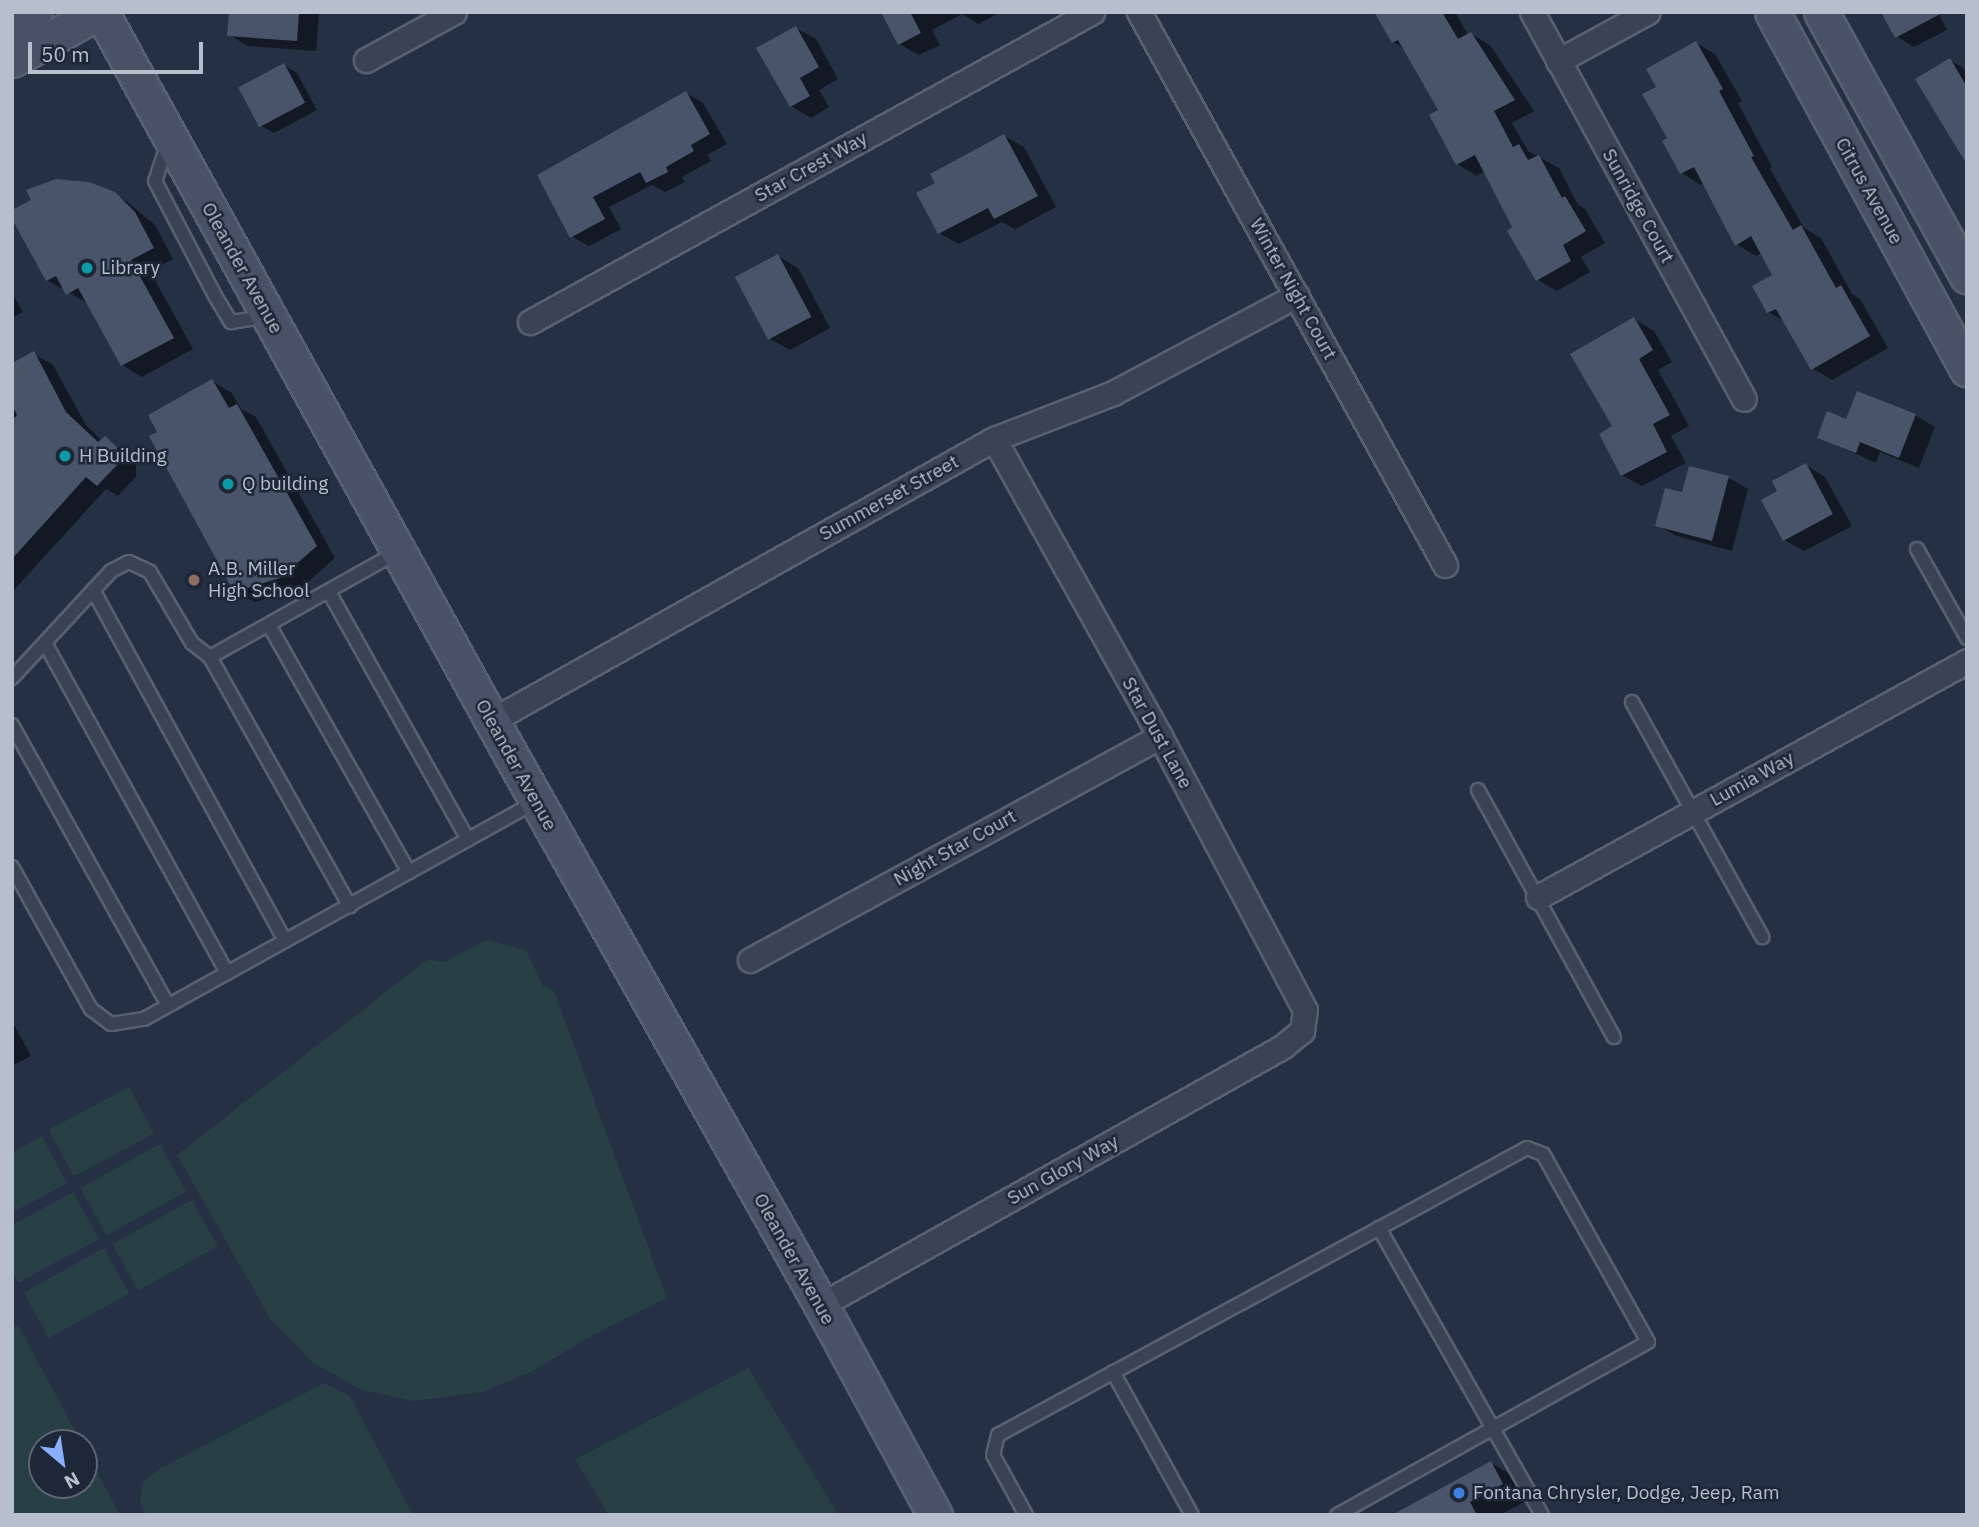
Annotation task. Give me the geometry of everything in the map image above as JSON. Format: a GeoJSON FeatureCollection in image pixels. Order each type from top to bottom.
{"type":"FeatureCollection","features":[{"type":"Feature","properties":{"kind":"street"},"geometry":{"type":"LineString","coordinates":[[12,24],[35,12]]}},
{"type":"Feature","properties":{"kind":"street"},"geometry":{"type":"LineString","coordinates":[[12,60],[100,12]]}},
{"type":"Feature","properties":{"kind":"street","name":"Oleander Avenue"},"geometry":{"type":"LineString","coordinates":[[100,12],[491,721],[821,1305],[935,1515]]}},
{"type":"Feature","properties":{"kind":"street"},"geometry":{"type":"LineString","coordinates":[[366,60],[454,12]]}},
{"type":"Feature","properties":{"kind":"street","name":"Star Crest Way"},"geometry":{"type":"LineString","coordinates":[[530,322],[1092,12]]}},
{"type":"Feature","properties":{"kind":"street","name":"Winter Night Court"},"geometry":{"type":"LineString","coordinates":[[1139,12],[1445,565]]}},
{"type":"Feature","properties":{"kind":"street","name":"Sunridge Court"},"geometry":{"type":"LineString","coordinates":[[1532,12],[1744,399]]}},
{"type":"Feature","properties":{"kind":"street"},"geometry":{"type":"LineString","coordinates":[[1558,61],[1648,12]]}},
{"type":"Feature","properties":{"kind":"street","name":"Citrus Avenue"},"geometry":{"type":"LineString","coordinates":[[1772,12],[1967,369]]}},
{"type":"Feature","properties":{"kind":"street"},"geometry":{"type":"LineString","coordinates":[[1821,12],[1967,276]]}},
{"type":"Feature","properties":{"kind":"street","name":"Summerset Street"},"geometry":{"type":"LineString","coordinates":[[491,721],[994,439],[1113,393],[1297,295]]}},
{"type":"Feature","properties":{"kind":"street","name":"Star Dust Lane"},"geometry":{"type":"LineString","coordinates":[[994,439],[1160,736],[1305,1010],[1302,1031]]}},
{"type":"Feature","properties":{"kind":"street","name":"Lumia Way"},"geometry":{"type":"LineString","coordinates":[[1538,897],[1967,661]]}},
{"type":"Feature","properties":{"kind":"street","name":"Night Star Court"},"geometry":{"type":"LineString","coordinates":[[750,960],[1160,736]]}},
{"type":"Feature","properties":{"kind":"street","name":"Sun Glory Way"},"geometry":{"type":"LineString","coordinates":[[821,1305],[1282,1047],[1302,1031]]}},
{"type":"Feature","properties":{"kind":"lane"},"geometry":{"type":"LineString","coordinates":[[1917,549],[1967,638]]}},
{"type":"Feature","properties":{"kind":"lane"},"geometry":{"type":"LineString","coordinates":[[210,657],[398,552]]}},
{"type":"Feature","properties":{"kind":"lane"},"geometry":{"type":"LineString","coordinates":[[12,678],[111,571],[130,562],[150,572],[192,643],[210,657],[350,906]]}},
{"type":"Feature","properties":{"kind":"lane"},"geometry":{"type":"LineString","coordinates":[[93,590],[285,941]]}},
{"type":"Feature","properties":{"kind":"lane"},"geometry":{"type":"LineString","coordinates":[[329,592],[468,840]]}},
{"type":"Feature","properties":{"kind":"lane"},"geometry":{"type":"LineString","coordinates":[[269,625],[409,872]]}},
{"type":"Feature","properties":{"kind":"lane"},"geometry":{"type":"LineString","coordinates":[[45,643],[227,973]]}},
{"type":"Feature","properties":{"kind":"lane"},"geometry":{"type":"LineString","coordinates":[[1632,702],[1762,937]]}},
{"type":"Feature","properties":{"kind":"lane"},"geometry":{"type":"LineString","coordinates":[[12,725],[168,1005]]}},
{"type":"Feature","properties":{"kind":"lane"},"geometry":{"type":"LineString","coordinates":[[1478,790],[1614,1037]]}},
{"type":"Feature","properties":{"kind":"lane"},"geometry":{"type":"LineString","coordinates":[[12,867],[91,1009],[111,1024],[144,1019],[537,801]]}},
{"type":"Feature","properties":{"kind":"lane"},"geometry":{"type":"LineString","coordinates":[[1026,1515],[993,1455],[998,1435],[1527,1148],[1543,1154],[1648,1342],[1337,1515]]}},
{"type":"Feature","properties":{"kind":"lane"},"geometry":{"type":"LineString","coordinates":[[1379,1228],[1542,1515]]}},
{"type":"Feature","properties":{"kind":"lane"},"geometry":{"type":"LineString","coordinates":[[1113,1372],[1192,1515]]}},
{"type":"Feature","properties":{"kind":"green space"},"geometry":{"type":"Polygon","coordinates":[[[487,940],[526,950],[543,986],[554,991],[667,1298],[595,1334],[531,1372],[483,1392],[413,1401],[362,1390],[313,1363],[271,1320],[177,1155],[428,959],[444,962],[487,940]]]}},
{"type":"Feature","properties":{"kind":"green space"},"geometry":{"type":"Polygon","coordinates":[[[129,1087],[154,1134],[74,1177],[49,1130],[129,1087]]]}},
{"type":"Feature","properties":{"kind":"green space"},"geometry":{"type":"Polygon","coordinates":[[[42,1136],[67,1183],[12,1213],[12,1153],[42,1136]]]}},
{"type":"Feature","properties":{"kind":"green space"},"geometry":{"type":"Polygon","coordinates":[[[160,1144],[186,1191],[107,1235],[80,1188],[160,1144]]]}},
{"type":"Feature","properties":{"kind":"green space"},"geometry":{"type":"Polygon","coordinates":[[[73,1192],[99,1239],[18,1283],[12,1272],[12,1225],[73,1192]]]}},
{"type":"Feature","properties":{"kind":"green space"},"geometry":{"type":"Polygon","coordinates":[[[192,1200],[218,1246],[138,1290],[112,1244],[192,1200]]]}},
{"type":"Feature","properties":{"kind":"green space"},"geometry":{"type":"Polygon","coordinates":[[[104,1248],[129,1293],[49,1338],[24,1293],[104,1248]]]}},
{"type":"Feature","properties":{"kind":"green space"},"geometry":{"type":"Polygon","coordinates":[[[18,1325],[74,1429],[28,1429],[28,1499],[98,1499],[98,1474],[120,1515],[12,1515],[12,1328],[18,1325]]]}},
{"type":"Feature","properties":{"kind":"green space"},"geometry":{"type":"Polygon","coordinates":[[[748,1368],[839,1515],[609,1515],[575,1460],[748,1368]]]}},
{"type":"Feature","properties":{"kind":"green space"},"geometry":{"type":"Polygon","coordinates":[[[324,1383],[350,1396],[413,1515],[146,1515],[140,1503],[143,1482],[159,1469],[324,1383]]]}},
{"type":"Feature","properties":{"kind":"building"},"geometry":{"type":"Polygon","coordinates":[[[229,12],[299,12],[297,41],[227,36],[229,12]]]}},
{"type":"Feature","properties":{"kind":"building"},"geometry":{"type":"Polygon","coordinates":[[[881,12],[910,12],[921,33],[898,45],[881,12]]]}},
{"type":"Feature","properties":{"kind":"building"},"geometry":{"type":"Polygon","coordinates":[[[1374,12],[1442,12],[1458,39],[1471,32],[1515,100],[1494,111],[1513,147],[1519,144],[1528,160],[1539,155],[1562,198],[1565,196],[1586,231],[1563,245],[1571,261],[1536,281],[1507,231],[1512,227],[1475,155],[1456,165],[1429,115],[1438,110],[1398,40],[1392,43],[1374,12]]]}},
{"type":"Feature","properties":{"kind":"building"},"geometry":{"type":"Polygon","coordinates":[[[1881,12],[1944,12],[1895,38],[1881,12]]]}},
{"type":"Feature","properties":{"kind":"building"},"geometry":{"type":"Polygon","coordinates":[[[796,26],[819,67],[800,78],[810,96],[790,107],[756,48],[796,26]]]}},
{"type":"Feature","properties":{"kind":"building"},"geometry":{"type":"Polygon","coordinates":[[[1696,41],[1723,89],[1719,91],[1754,156],[1751,157],[1793,230],[1801,225],[1836,288],[1841,285],[1870,336],[1811,370],[1776,309],[1767,313],[1752,286],[1772,275],[1751,236],[1735,246],[1694,167],[1680,174],[1662,141],[1667,138],[1642,94],[1656,87],[1646,69],[1696,41]]]}},
{"type":"Feature","properties":{"kind":"building"},"geometry":{"type":"Polygon","coordinates":[[[1950,58],[1967,87],[1967,165],[1915,79],[1950,58]]]}},
{"type":"Feature","properties":{"kind":"building"},"geometry":{"type":"Polygon","coordinates":[[[284,63],[305,103],[259,127],[238,87],[284,63]]]}},
{"type":"Feature","properties":{"kind":"building"},"geometry":{"type":"Polygon","coordinates":[[[686,91],[710,134],[691,145],[694,151],[666,167],[668,172],[646,183],[640,172],[593,197],[605,219],[570,238],[537,175],[686,91]]]}},
{"type":"Feature","properties":{"kind":"building"},"geometry":{"type":"Polygon","coordinates":[[[1004,134],[1038,196],[994,219],[988,208],[938,234],[916,193],[935,183],[930,174],[1004,134]]]}},
{"type":"Feature","properties":{"kind":"building","name":"Library"},"geometry":{"type":"Polygon","coordinates":[[[56,179],[89,182],[115,192],[135,212],[154,248],[131,260],[174,338],[121,366],[78,288],[66,295],[56,276],[46,281],[12,219],[12,210],[31,200],[26,190],[56,179]]]}},
{"type":"Feature","properties":{"kind":"building"},"geometry":{"type":"Polygon","coordinates":[[[778,254],[811,317],[768,340],[735,277],[778,254]]]}},
{"type":"Feature","properties":{"kind":"building"},"geometry":{"type":"Polygon","coordinates":[[[1634,317],[1653,350],[1639,359],[1670,415],[1653,424],[1667,452],[1621,476],[1599,434],[1612,426],[1570,354],[1634,317]]]}},
{"type":"Feature","properties":{"kind":"building","name":"H Building"},"geometry":{"type":"Polygon","coordinates":[[[34,351],[66,412],[98,442],[105,436],[117,447],[117,465],[97,486],[86,477],[12,559],[12,420],[17,415],[12,405],[12,363],[34,351]]]}},
{"type":"Feature","properties":{"kind":"building","name":"Q building"},"geometry":{"type":"Polygon","coordinates":[[[212,379],[229,408],[237,404],[317,546],[280,578],[234,592],[149,436],[157,432],[148,415],[212,379]]]}},
{"type":"Feature","properties":{"kind":"building"},"geometry":{"type":"Polygon","coordinates":[[[1857,391],[1916,414],[1899,458],[1860,442],[1856,453],[1817,438],[1827,411],[1846,419],[1857,391]]]}},
{"type":"Feature","properties":{"kind":"building"},"geometry":{"type":"Polygon","coordinates":[[[1806,463],[1833,514],[1783,541],[1761,500],[1777,491],[1772,481],[1806,463]]]}},
{"type":"Feature","properties":{"kind":"building"},"geometry":{"type":"Polygon","coordinates":[[[1689,466],[1729,476],[1712,541],[1655,526],[1665,488],[1682,492],[1689,466]]]}},
{"type":"Feature","properties":{"kind":"building","name":"Fontana Chrysler, Dodge, Jeep, Ram"},"geometry":{"type":"Polygon","coordinates":[[[1491,1461],[1503,1484],[1470,1502],[1477,1515],[1392,1515],[1491,1461]]]}},
{"type":"Feature","properties":{"kind":"place","name":"Library"},"geometry":{"type":"Point","coordinates":[87,268]}},
{"type":"Feature","properties":{"kind":"place","name":"H Building"},"geometry":{"type":"Point","coordinates":[65,456]}},
{"type":"Feature","properties":{"kind":"place","name":"Q building"},"geometry":{"type":"Point","coordinates":[228,484]}},
{"type":"Feature","properties":{"kind":"place","name":"A.B. Miller High School"},"geometry":{"type":"Point","coordinates":[194,580]}},
{"type":"Feature","properties":{"kind":"place","name":"Fontana Chrysler, Dodge, Jeep, Ram"},"geometry":{"type":"Point","coordinates":[1459,1493]}}]}
